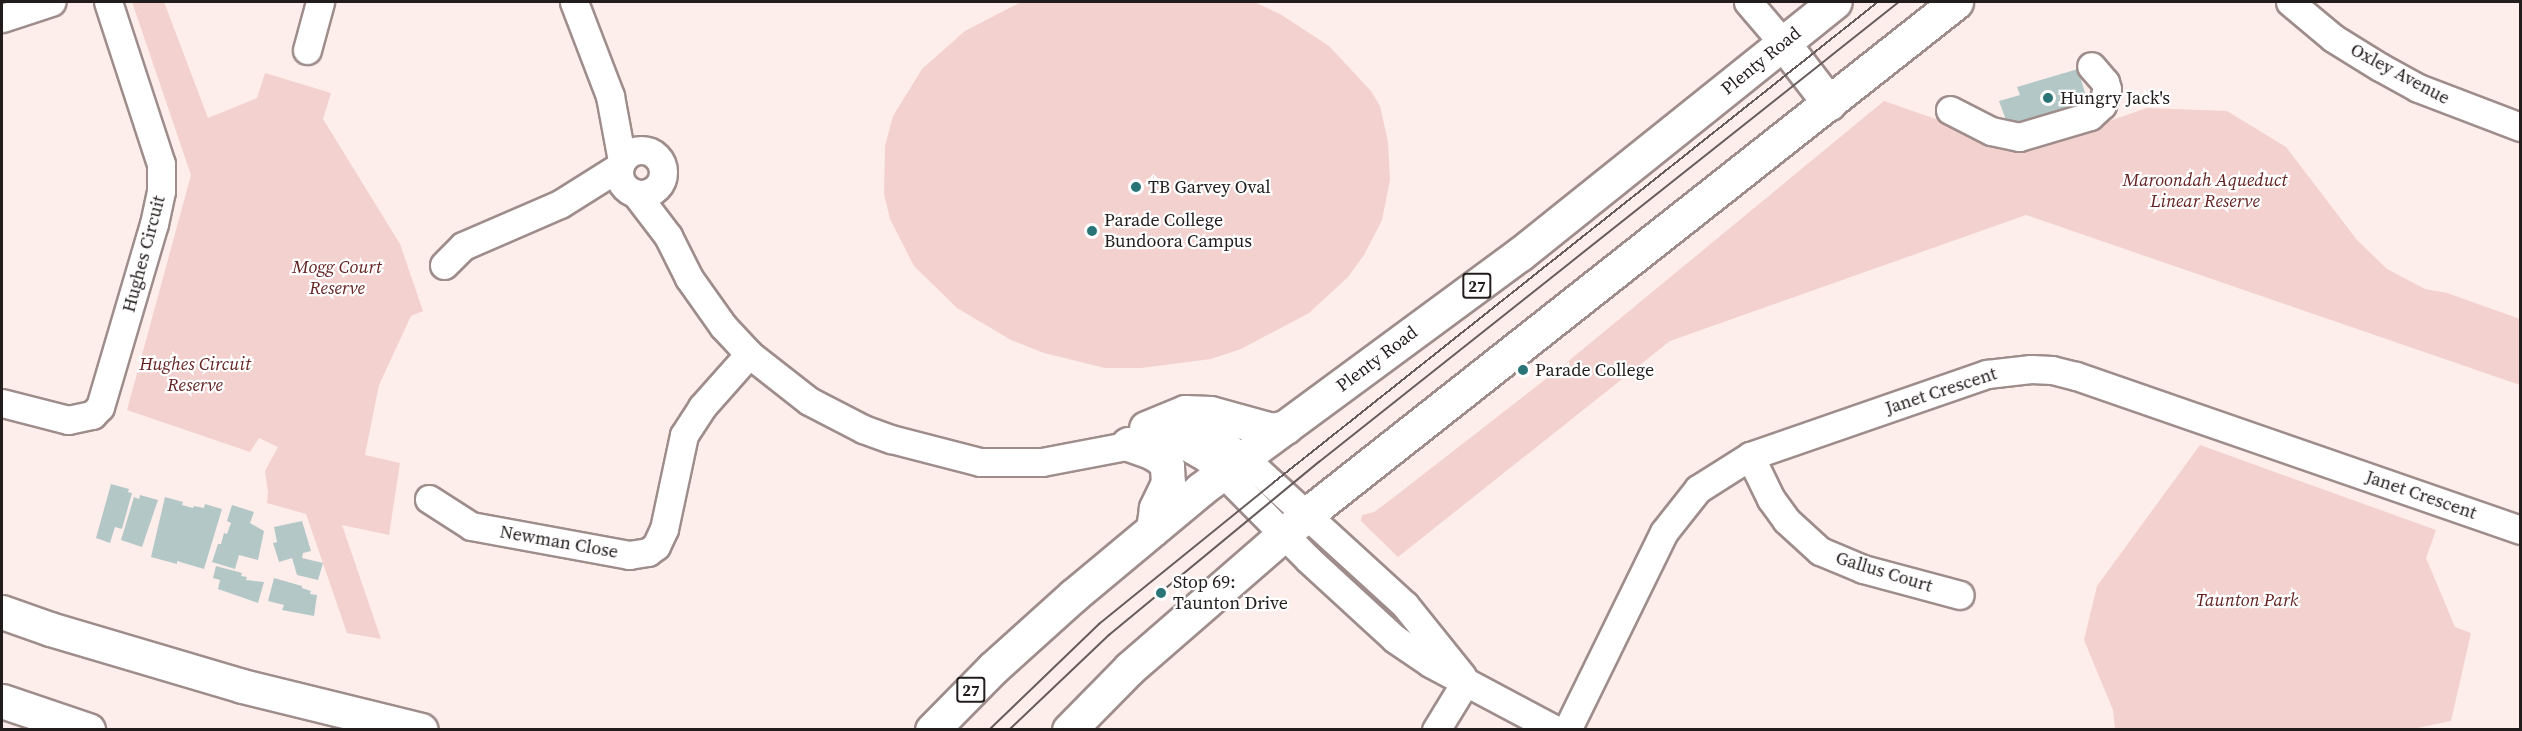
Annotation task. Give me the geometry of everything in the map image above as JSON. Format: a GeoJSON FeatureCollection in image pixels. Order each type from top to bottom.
{"type":"FeatureCollection","features":[{"type":"Feature","properties":{"kind":"highway","name":"Plenty Road"},"geometry":{"type":"LineString","coordinates":[[932,729],[1074,595],[1153,529],[1233,466],[1520,254],[1834,2]]}},
{"type":"Feature","properties":{"kind":"highway"},"geometry":{"type":"LineString","coordinates":[[1069,729],[1130,668],[1306,529],[1956,2]]}},
{"type":"Feature","properties":{"kind":"highway"},"geometry":{"type":"LineString","coordinates":[[1784,43],[1829,103]]}},
{"type":"Feature","properties":{"kind":"highway"},"geometry":{"type":"LineString","coordinates":[[1153,529],[1156,508],[1168,483],[1167,466],[1137,436],[1185,412],[1210,413],[1272,430],[1286,427]]}},
{"type":"Feature","properties":{"kind":"highway"},"geometry":{"type":"LineString","coordinates":[[2,612],[50,629],[242,686],[421,729]]}},
{"type":"Feature","properties":{"kind":"highway"},"geometry":{"type":"LineString","coordinates":[[2,701],[88,729]]}},
{"type":"Feature","properties":{"kind":"street"},"geometry":{"type":"LineString","coordinates":[[2,18],[51,2]]}},
{"type":"Feature","properties":{"kind":"street","name":"Hughes Circuit"},"geometry":{"type":"LineString","coordinates":[[2,404],[68,420],[92,415],[100,407],[154,224],[161,192],[161,164],[108,2]]}},
{"type":"Feature","properties":{"kind":"street"},"geometry":{"type":"LineString","coordinates":[[307,50],[320,2]]}},
{"type":"Feature","properties":{"kind":"street"},"geometry":{"type":"LineString","coordinates":[[574,2],[610,96],[631,173],[704,302],[749,354],[783,382],[827,411],[862,429],[980,462],[1042,462],[1137,436],[1184,445],[1205,457],[1233,466],[1306,529],[1405,605],[1466,681]]}},
{"type":"Feature","properties":{"kind":"street"},"geometry":{"type":"LineString","coordinates":[[1748,2],[1784,43]]}},
{"type":"Feature","properties":{"kind":"street","name":"Oxley Avenue"},"geometry":{"type":"LineString","coordinates":[[2290,2],[2333,38],[2418,88],[2520,127]]}},
{"type":"Feature","properties":{"kind":"street"},"geometry":{"type":"LineString","coordinates":[[1950,110],[1963,118],[2010,137],[2019,137],[2080,119],[2097,112],[2106,98],[2105,82],[2091,66]]}},
{"type":"Feature","properties":{"kind":"street"},"geometry":{"type":"LineString","coordinates":[[444,265],[463,246],[631,173],[662,163],[664,170],[661,183],[668,236]]}},
{"type":"Feature","properties":{"kind":"street"},"geometry":{"type":"LineString","coordinates":[[631,173],[650,193],[661,183]]}},
{"type":"Feature","properties":{"kind":"street","name":"Newman Close"},"geometry":{"type":"LineString","coordinates":[[429,499],[471,526],[629,555],[648,552],[656,546],[664,529],[684,435],[702,407],[749,354]]}},
{"type":"Feature","properties":{"kind":"street","name":"Janet Crescent"},"geometry":{"type":"LineString","coordinates":[[1568,729],[1664,532],[1698,489],[1750,456],[1987,374],[2009,370],[2052,370],[2520,530]]}},
{"type":"Feature","properties":{"kind":"street","name":"Gallus Court"},"geometry":{"type":"LineString","coordinates":[[1750,456],[1771,499],[1786,520],[1820,551],[1863,569],[1960,595]]}},
{"type":"Feature","properties":{"kind":"street"},"geometry":{"type":"LineString","coordinates":[[1306,529],[1308,559],[1395,639],[1430,663],[1556,729]]}},
{"type":"Feature","properties":{"kind":"street"},"geometry":{"type":"LineString","coordinates":[[1436,729],[1466,681]]}},
{"type":"Feature","properties":{"kind":"green space"},"geometry":{"type":"Polygon","coordinates":[[[132,2],[164,2],[208,118],[257,98],[265,73],[331,93],[323,119],[400,244],[423,311],[411,316],[379,385],[365,455],[400,463],[389,535],[342,525],[381,639],[347,633],[306,514],[267,503],[265,471],[278,447],[259,438],[250,452],[127,410],[191,175],[132,2]]]}},
{"type":"Feature","properties":{"kind":"green space","name":"TB Garvey Oval"},"geometry":{"type":"Polygon","coordinates":[[[1021,2],[1254,2],[1280,14],[1329,46],[1371,91],[1380,106],[1388,142],[1390,180],[1382,220],[1364,255],[1348,277],[1309,313],[1241,349],[1211,359],[1141,368],[1105,368],[1044,353],[1011,340],[957,308],[914,266],[890,219],[884,194],[885,146],[893,116],[922,69],[965,31],[1021,2]]]}},
{"type":"Feature","properties":{"kind":"green space","name":"Maroondah Aqueduct Linear Reserve"},"geometry":{"type":"Polygon","coordinates":[[[1884,101],[2025,150],[2147,108],[2227,111],[2286,147],[2357,240],[2387,269],[2425,289],[2447,293],[2520,319],[2520,385],[2026,215],[1670,341],[1398,557],[1361,521],[1362,515],[1374,512],[1389,501],[1560,368],[1884,101]]]}},
{"type":"Feature","properties":{"kind":"green space","name":"Taunton Park"},"geometry":{"type":"Polygon","coordinates":[[[2200,445],[2436,530],[2426,558],[2455,627],[2471,633],[2451,721],[2408,730],[2115,729],[2113,710],[2084,640],[2097,586],[2200,445]]]}},
{"type":"Feature","properties":{"kind":"building","name":"Hungry Jack's"},"geometry":{"type":"Polygon","coordinates":[[[2078,69],[2090,110],[2011,134],[1999,101],[2020,95],[2017,87],[2078,69]]]}},
{"type":"Feature","properties":{"kind":"building"},"geometry":{"type":"Polygon","coordinates":[[[111,484],[129,489],[128,492],[132,493],[122,529],[115,527],[110,543],[96,538],[111,484]]]}},
{"type":"Feature","properties":{"kind":"building"},"geometry":{"type":"Polygon","coordinates":[[[140,495],[158,500],[142,547],[121,540],[134,497],[139,499],[140,495]]]}},
{"type":"Feature","properties":{"kind":"building"},"geometry":{"type":"Polygon","coordinates":[[[165,497],[183,502],[182,505],[193,508],[194,506],[204,508],[205,504],[222,509],[204,569],[177,561],[177,564],[151,557],[165,497]]]}},
{"type":"Feature","properties":{"kind":"building"},"geometry":{"type":"Polygon","coordinates":[[[232,505],[254,512],[250,523],[264,531],[258,560],[239,555],[235,569],[212,562],[218,544],[221,544],[224,533],[227,534],[231,523],[227,521],[232,505]]]}},
{"type":"Feature","properties":{"kind":"building"},"geometry":{"type":"Polygon","coordinates":[[[302,521],[311,551],[303,553],[302,558],[323,563],[318,580],[297,575],[292,558],[279,562],[273,543],[277,542],[274,527],[302,521]]]}},
{"type":"Feature","properties":{"kind":"building"},"geometry":{"type":"Polygon","coordinates":[[[216,566],[242,573],[241,576],[247,577],[246,580],[264,582],[258,603],[218,589],[220,580],[213,578],[216,566]]]}},
{"type":"Feature","properties":{"kind":"building"},"geometry":{"type":"Polygon","coordinates":[[[274,578],[302,586],[311,591],[310,594],[317,595],[314,616],[282,610],[284,605],[268,601],[274,578]]]}},
{"type":"Feature","properties":{"kind":"tram line"},"geometry":{"type":"LineString","coordinates":[[989,730],[1099,624],[1878,2]]}},
{"type":"Feature","properties":{"kind":"tram line"},"geometry":{"type":"LineString","coordinates":[[1009,730],[1109,635],[1319,462],[1899,2]]}},
{"type":"Feature","properties":{"kind":"place","name":"Hungry Jack's"},"geometry":{"type":"Point","coordinates":[2048,98]}},
{"type":"Feature","properties":{"kind":"place","name":"TB Garvey Oval"},"geometry":{"type":"Point","coordinates":[1136,187]}},
{"type":"Feature","properties":{"kind":"place","name":"Parade College Bundoora Campus"},"geometry":{"type":"Point","coordinates":[1092,231]}},
{"type":"Feature","properties":{"kind":"place","name":"Parade College"},"geometry":{"type":"Point","coordinates":[1523,370]}},
{"type":"Feature","properties":{"kind":"place","name":"Stop 69: Taunton Drive"},"geometry":{"type":"Point","coordinates":[1161,593]}},
{"type":"Feature","properties":{"kind":"park label","name":"Mogg Court Reserve"},"geometry":{"type":"Point","coordinates":[337,278]}},
{"type":"Feature","properties":{"kind":"park label","name":"Hughes Circuit Reserve"},"geometry":{"type":"Point","coordinates":[195,376]}}]}
